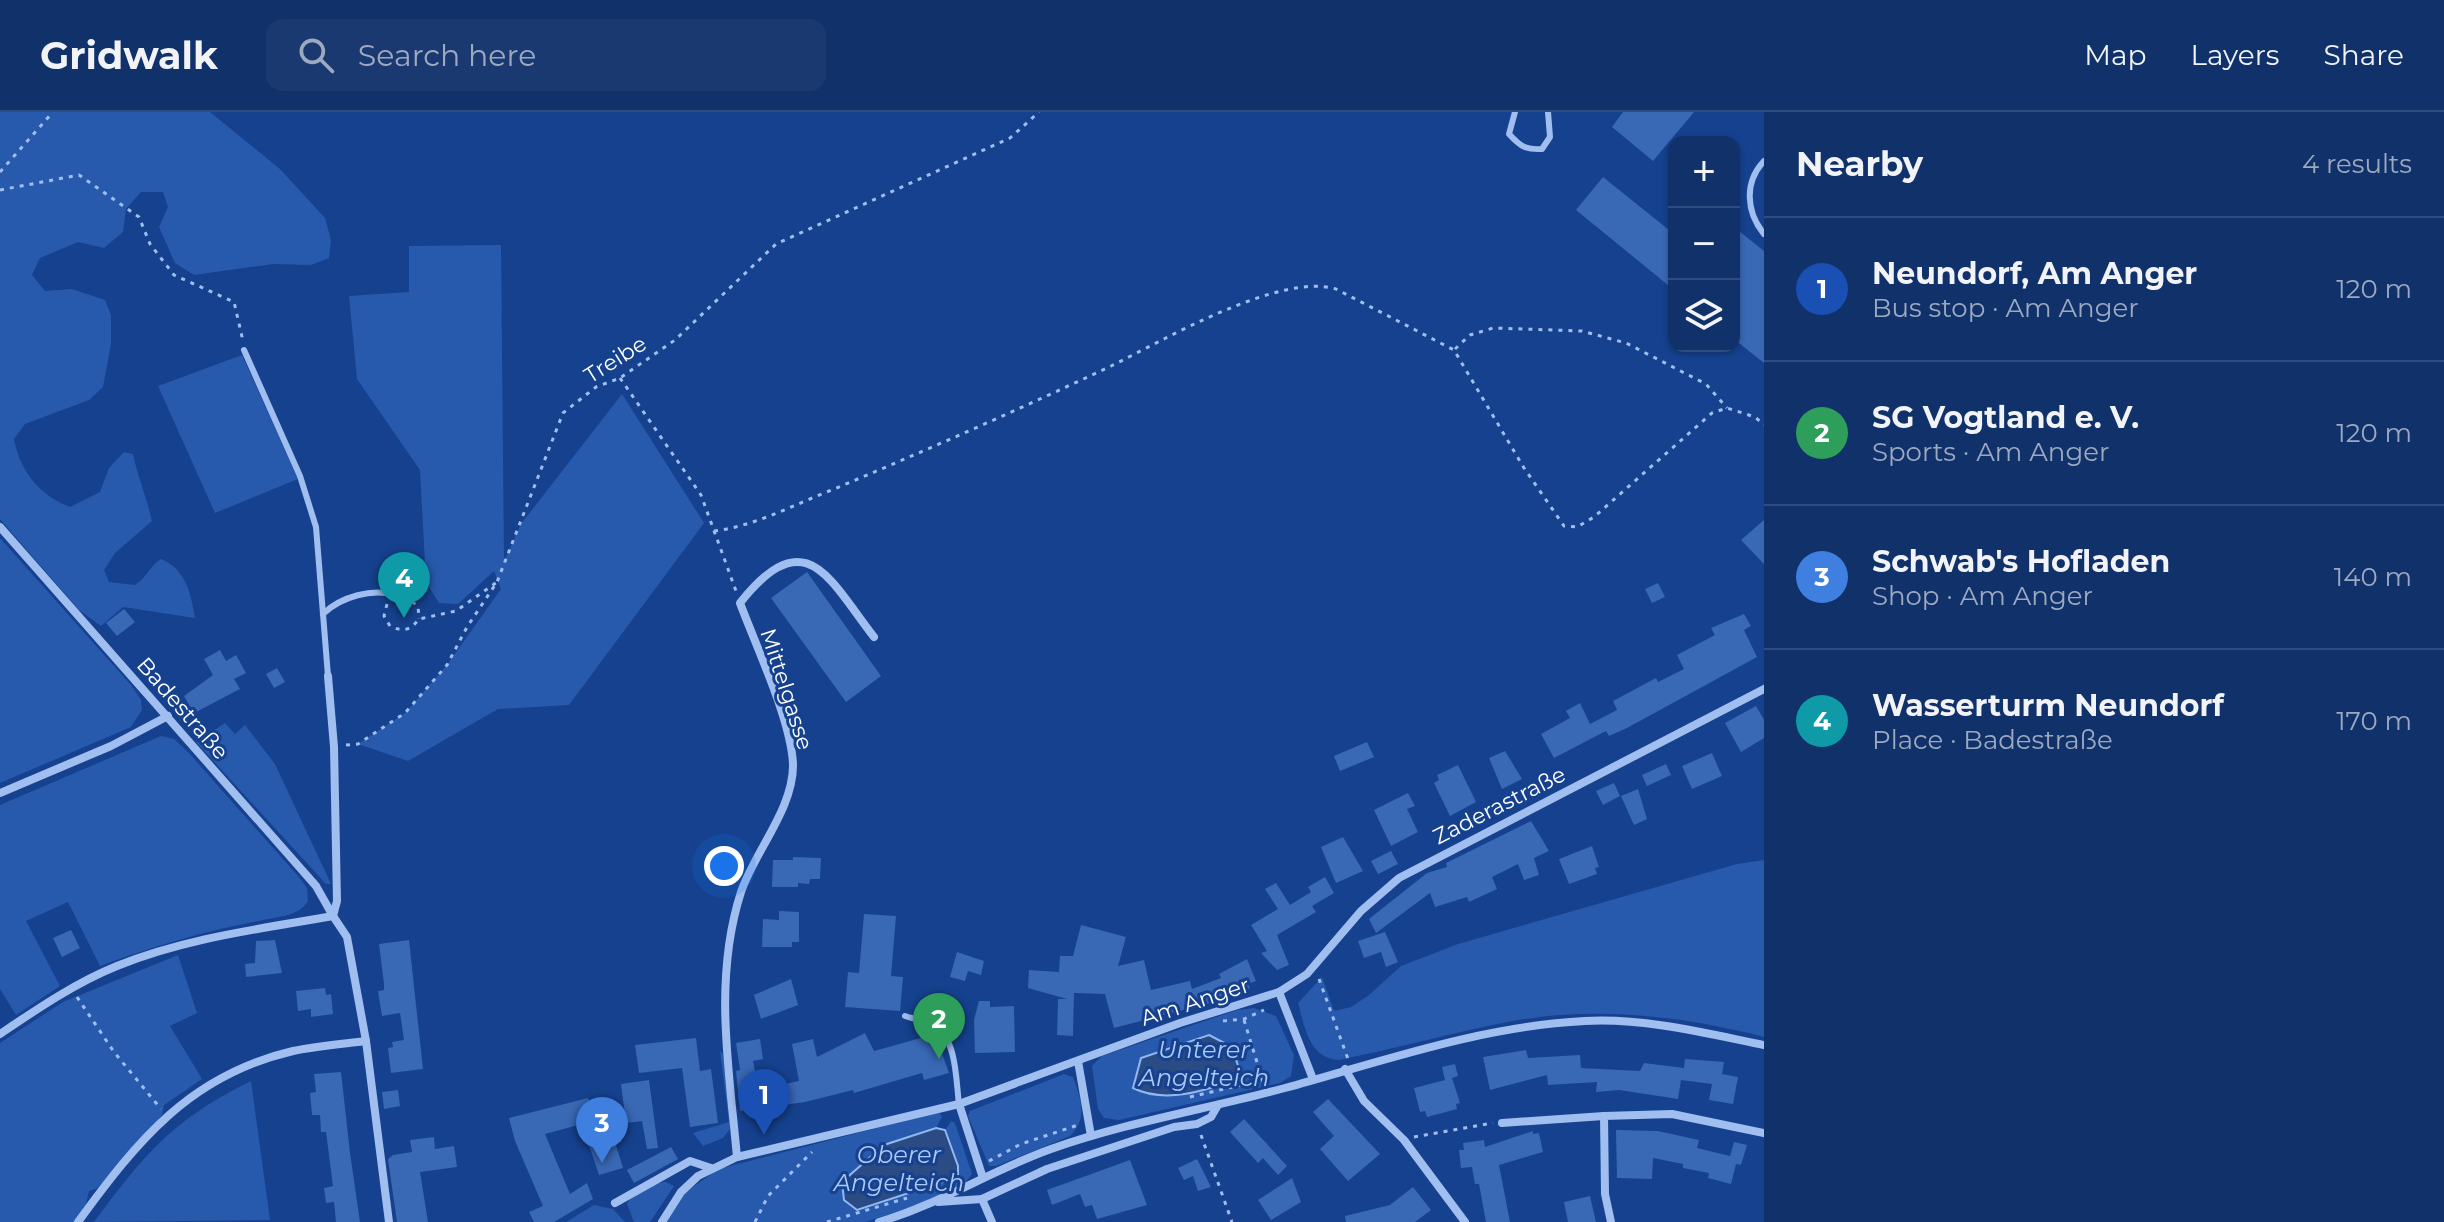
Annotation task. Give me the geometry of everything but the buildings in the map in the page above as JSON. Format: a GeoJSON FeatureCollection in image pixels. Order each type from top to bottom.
{"type":"FeatureCollection","features":[{"type":"Feature","properties":{"kind":"street","name":"Badestraße"},"geometry":{"type":"LineString","coordinates":[[0,527],[316,886],[347,937],[366,1041],[389,1222]]}},
{"type":"Feature","properties":{"kind":"street"},"geometry":{"type":"LineString","coordinates":[[740,603],[753,587],[782,566],[799,560],[816,564],[874,637]]}},
{"type":"Feature","properties":{"kind":"street","name":"Mittelgasse"},"geometry":{"type":"LineString","coordinates":[[737,1157],[724,1017],[732,931],[755,857],[791,787],[793,764],[784,725],[740,603]]}},
{"type":"Feature","properties":{"kind":"street"},"geometry":{"type":"LineString","coordinates":[[0,1034],[71,989],[117,966],[176,947],[254,928],[333,916],[337,901],[334,747],[328,676]]}},
{"type":"Feature","properties":{"kind":"street","name":"Zaderastraße"},"geometry":{"type":"LineString","coordinates":[[1279,992],[1315,964],[1361,911],[1399,878],[1764,689]]}},
{"type":"Feature","properties":{"kind":"street"},"geometry":{"type":"LineString","coordinates":[[0,793],[111,746],[168,716]]}},
{"type":"Feature","properties":{"kind":"street","name":"Am Anger"},"geometry":{"type":"LineString","coordinates":[[662,1222],[681,1192],[711,1168],[737,1157],[959,1104],[1180,1023],[1279,992],[1313,1079]]}},
{"type":"Feature","properties":{"kind":"street"},"geometry":{"type":"LineString","coordinates":[[879,1222],[938,1202],[983,1178],[1091,1136],[1174,1112],[1218,1105],[1348,1068],[1514,1030],[1585,1021],[1643,1023],[1764,1045]]}},
{"type":"Feature","properties":{"kind":"street"},"geometry":{"type":"LineString","coordinates":[[78,1222],[112,1176],[166,1115],[199,1089],[260,1061],[295,1051],[366,1041]]}},
{"type":"Feature","properties":{"kind":"street"},"geometry":{"type":"LineString","coordinates":[[1078,1061],[1091,1136]]}},
{"type":"Feature","properties":{"kind":"street"},"geometry":{"type":"LineString","coordinates":[[1348,1068],[1364,1101],[1404,1140],[1465,1222]]}},
{"type":"Feature","properties":{"kind":"street"},"geometry":{"type":"LineString","coordinates":[[959,1104],[983,1178]]}},
{"type":"Feature","properties":{"kind":"street"},"geometry":{"type":"LineString","coordinates":[[938,1202],[982,1199],[1047,1169],[1174,1127],[1197,1124],[1211,1117],[1218,1105]]}},
{"type":"Feature","properties":{"kind":"street"},"geometry":{"type":"LineString","coordinates":[[1502,1123],[1672,1114],[1764,1133]]}},
{"type":"Feature","properties":{"kind":"street"},"geometry":{"type":"LineString","coordinates":[[1604,1116],[1605,1194],[1611,1222]]}},
{"type":"Feature","properties":{"kind":"street"},"geometry":{"type":"LineString","coordinates":[[615,1203],[690,1161],[711,1168]]}},
{"type":"Feature","properties":{"kind":"street"},"geometry":{"type":"LineString","coordinates":[[982,1199],[992,1222]]}},
{"type":"Feature","properties":{"kind":"lane"},"geometry":{"type":"LineString","coordinates":[[1515,112],[1509,134],[1520,147],[1530,150],[1542,149],[1550,137],[1548,112]]}},
{"type":"Feature","properties":{"kind":"lane"},"geometry":{"type":"LineString","coordinates":[[1764,161],[1752,178],[1750,201],[1752,216],[1764,234]]}},
{"type":"Feature","properties":{"kind":"lane"},"geometry":{"type":"LineString","coordinates":[[244,350],[300,476],[316,527],[328,676]]}},
{"type":"Feature","properties":{"kind":"lane"},"geometry":{"type":"LineString","coordinates":[[323,614],[334,604],[352,598],[384,592],[396,596]]}},
{"type":"Feature","properties":{"kind":"lane"},"geometry":{"type":"LineString","coordinates":[[905,1016],[934,1026],[943,1033],[954,1062],[959,1104]]}},
{"type":"Feature","properties":{"kind":"path"},"geometry":{"type":"LineString","coordinates":[[0,172],[53,112]]}},
{"type":"Feature","properties":{"kind":"path","name":"Treibe"},"geometry":{"type":"LineString","coordinates":[[334,747],[358,744],[405,713],[447,665],[467,627],[497,582],[563,413],[596,387],[620,378],[675,340],[776,244],[1010,138],[1039,112]]}},
{"type":"Feature","properties":{"kind":"path"},"geometry":{"type":"LineString","coordinates":[[0,190],[79,175],[139,217],[150,244],[174,275],[234,302],[244,350]]}},
{"type":"Feature","properties":{"kind":"path"},"geometry":{"type":"LineString","coordinates":[[714,531],[744,525],[880,470],[1195,325],[1265,296],[1302,286],[1320,284],[1336,289],[1454,350],[1548,507],[1564,526],[1577,527],[1594,517],[1712,413],[1727,408]]}},
{"type":"Feature","properties":{"kind":"path"},"geometry":{"type":"LineString","coordinates":[[1454,350],[1470,335],[1493,328],[1582,331],[1626,343],[1706,384],[1727,408],[1755,417],[1764,425]]}},
{"type":"Feature","properties":{"kind":"path"},"geometry":{"type":"LineString","coordinates":[[620,378],[701,495],[740,603]]}},
{"type":"Feature","properties":{"kind":"path"},"geometry":{"type":"LineString","coordinates":[[1755,417],[1764,414]]}},
{"type":"Feature","properties":{"kind":"path"},"geometry":{"type":"LineString","coordinates":[[419,619],[418,606],[409,596],[396,596],[387,604],[384,616],[390,626],[401,631],[412,628],[419,619],[456,611],[497,582]]}},
{"type":"Feature","properties":{"kind":"path"},"geometry":{"type":"LineString","coordinates":[[1315,964],[1348,1068]]}},
{"type":"Feature","properties":{"kind":"path"},"geometry":{"type":"LineString","coordinates":[[71,989],[114,1052],[166,1115]]}},
{"type":"Feature","properties":{"kind":"path"},"geometry":{"type":"LineString","coordinates":[[1244,1019],[1263,1082]]}},
{"type":"Feature","properties":{"kind":"path"},"geometry":{"type":"LineString","coordinates":[[1414,1137],[1502,1123]]}},
{"type":"Feature","properties":{"kind":"path"},"geometry":{"type":"LineString","coordinates":[[1197,1124],[1232,1222]]}},
{"type":"Feature","properties":{"kind":"path"},"geometry":{"type":"LineString","coordinates":[[755,1222],[768,1196],[816,1149],[814,1139]]}},
{"type":"Feature","properties":{"kind":"shaded area"},"geometry":{"type":"Polygon","coordinates":[[[0,112],[210,112],[280,169],[325,218],[331,240],[329,258],[311,265],[273,264],[194,275],[175,263],[159,227],[168,207],[163,192],[141,192],[126,209],[123,232],[104,248],[78,242],[40,258],[32,275],[45,291],[72,289],[105,300],[111,315],[111,344],[103,387],[89,400],[25,424],[14,439],[21,461],[40,489],[70,507],[100,492],[109,468],[124,452],[133,454],[152,521],[115,553],[104,570],[109,582],[135,585],[161,559],[169,563],[186,583],[195,618],[123,607],[101,626],[79,610],[0,519],[0,112]]]}},
{"type":"Feature","properties":{"kind":"shaded area"},"geometry":{"type":"Polygon","coordinates":[[[501,245],[504,561],[521,524],[622,394],[704,523],[569,705],[498,709],[408,761],[358,744],[405,713],[447,665],[501,589],[494,571],[458,604],[439,603],[426,582],[420,470],[357,379],[349,296],[409,292],[409,246],[501,245]]]}},
{"type":"Feature","properties":{"kind":"shaded area"},"geometry":{"type":"Polygon","coordinates":[[[242,355],[298,479],[215,513],[158,386],[242,355]]]}},
{"type":"Feature","properties":{"kind":"shaded area"},"geometry":{"type":"Polygon","coordinates":[[[0,538],[131,685],[141,700],[142,710],[131,727],[0,783],[0,538]]]}},
{"type":"Feature","properties":{"kind":"shaded area"},"geometry":{"type":"Polygon","coordinates":[[[225,723],[235,734],[245,725],[275,764],[331,884],[326,884],[196,742],[225,723]]]}},
{"type":"Feature","properties":{"kind":"shaded area"},"geometry":{"type":"Polygon","coordinates":[[[161,736],[174,739],[188,752],[298,876],[307,888],[308,901],[300,910],[289,915],[201,934],[100,966],[68,902],[26,921],[60,986],[16,1015],[0,989],[0,805],[161,736]]]}},
{"type":"Feature","properties":{"kind":"shaded area"},"geometry":{"type":"Polygon","coordinates":[[[1764,860],[1764,1037],[1671,1019],[1576,1014],[1513,1021],[1339,1060],[1321,1054],[1306,1031],[1298,1003],[1322,977],[1334,1011],[1351,1007],[1401,966],[1458,944],[1737,864],[1764,860]]]}},
{"type":"Feature","properties":{"kind":"shaded area"},"geometry":{"type":"Polygon","coordinates":[[[178,955],[197,1013],[170,1026],[202,1079],[164,1105],[162,1115],[98,1188],[89,1191],[86,1204],[74,1222],[0,1222],[0,1043],[63,1002],[178,955]]]}},
{"type":"Feature","properties":{"kind":"shaded area"},"geometry":{"type":"Polygon","coordinates":[[[1254,1008],[1276,1016],[1294,1055],[1291,1076],[1280,1083],[1119,1120],[1104,1118],[1098,1109],[1092,1066],[1102,1056],[1237,1010],[1254,1008]]]}},
{"type":"Feature","properties":{"kind":"shaded area"},"geometry":{"type":"Polygon","coordinates":[[[720,1051],[723,1054],[730,1129],[723,1138],[703,1146],[693,1133],[729,1122],[720,1051]]]}},
{"type":"Feature","properties":{"kind":"shaded area"},"geometry":{"type":"Polygon","coordinates":[[[1064,1074],[1073,1077],[1080,1101],[1081,1116],[1076,1130],[1070,1136],[996,1166],[989,1166],[968,1116],[970,1111],[1064,1074]]]}},
{"type":"Feature","properties":{"kind":"shaded area"},"geometry":{"type":"Polygon","coordinates":[[[251,1081],[270,1220],[94,1222],[162,1140],[201,1109],[251,1081]]]}},
{"type":"Feature","properties":{"kind":"shaded area"},"geometry":{"type":"Polygon","coordinates":[[[939,1112],[942,1117],[936,1128],[872,1152],[958,1166],[945,1130],[951,1121],[955,1123],[972,1174],[965,1183],[932,1200],[865,1222],[666,1222],[686,1192],[718,1169],[939,1112]]]}},
{"type":"Feature","properties":{"kind":"shaded area"},"geometry":{"type":"Polygon","coordinates":[[[666,1182],[674,1186],[650,1222],[634,1222],[627,1204],[630,1200],[644,1188],[666,1182]]]}},
{"type":"Feature","properties":{"kind":"shaded area"},"geometry":{"type":"Polygon","coordinates":[[[594,1205],[613,1209],[625,1222],[566,1222],[594,1205]]]}},
{"type":"Feature","properties":{"kind":"water","name":"Unterer Angelteich"},"geometry":{"type":"Polygon","coordinates":[[[1209,1035],[1232,1047],[1239,1069],[1238,1079],[1185,1094],[1158,1095],[1133,1088],[1141,1058],[1209,1035]]]}},
{"type":"Feature","properties":{"kind":"water","name":"Oberer Angelteich"},"geometry":{"type":"Polygon","coordinates":[[[936,1128],[945,1130],[958,1166],[958,1177],[857,1210],[844,1200],[842,1182],[884,1145],[936,1128]]]}},
{"type":"Feature","properties":{"kind":"place","name":"Wasserturm Neundorf"},"geometry":{"type":"Point","coordinates":[404,618]}},
{"type":"Feature","properties":{"kind":"place","name":"SG Vogtland e. V."},"geometry":{"type":"Point","coordinates":[939,1059]}},
{"type":"Feature","properties":{"kind":"place","name":"Neundorf, Am Anger"},"geometry":{"type":"Point","coordinates":[764,1135]}},
{"type":"Feature","properties":{"kind":"place","name":"Schwab's Hofladen"},"geometry":{"type":"Point","coordinates":[602,1163]}}]}
